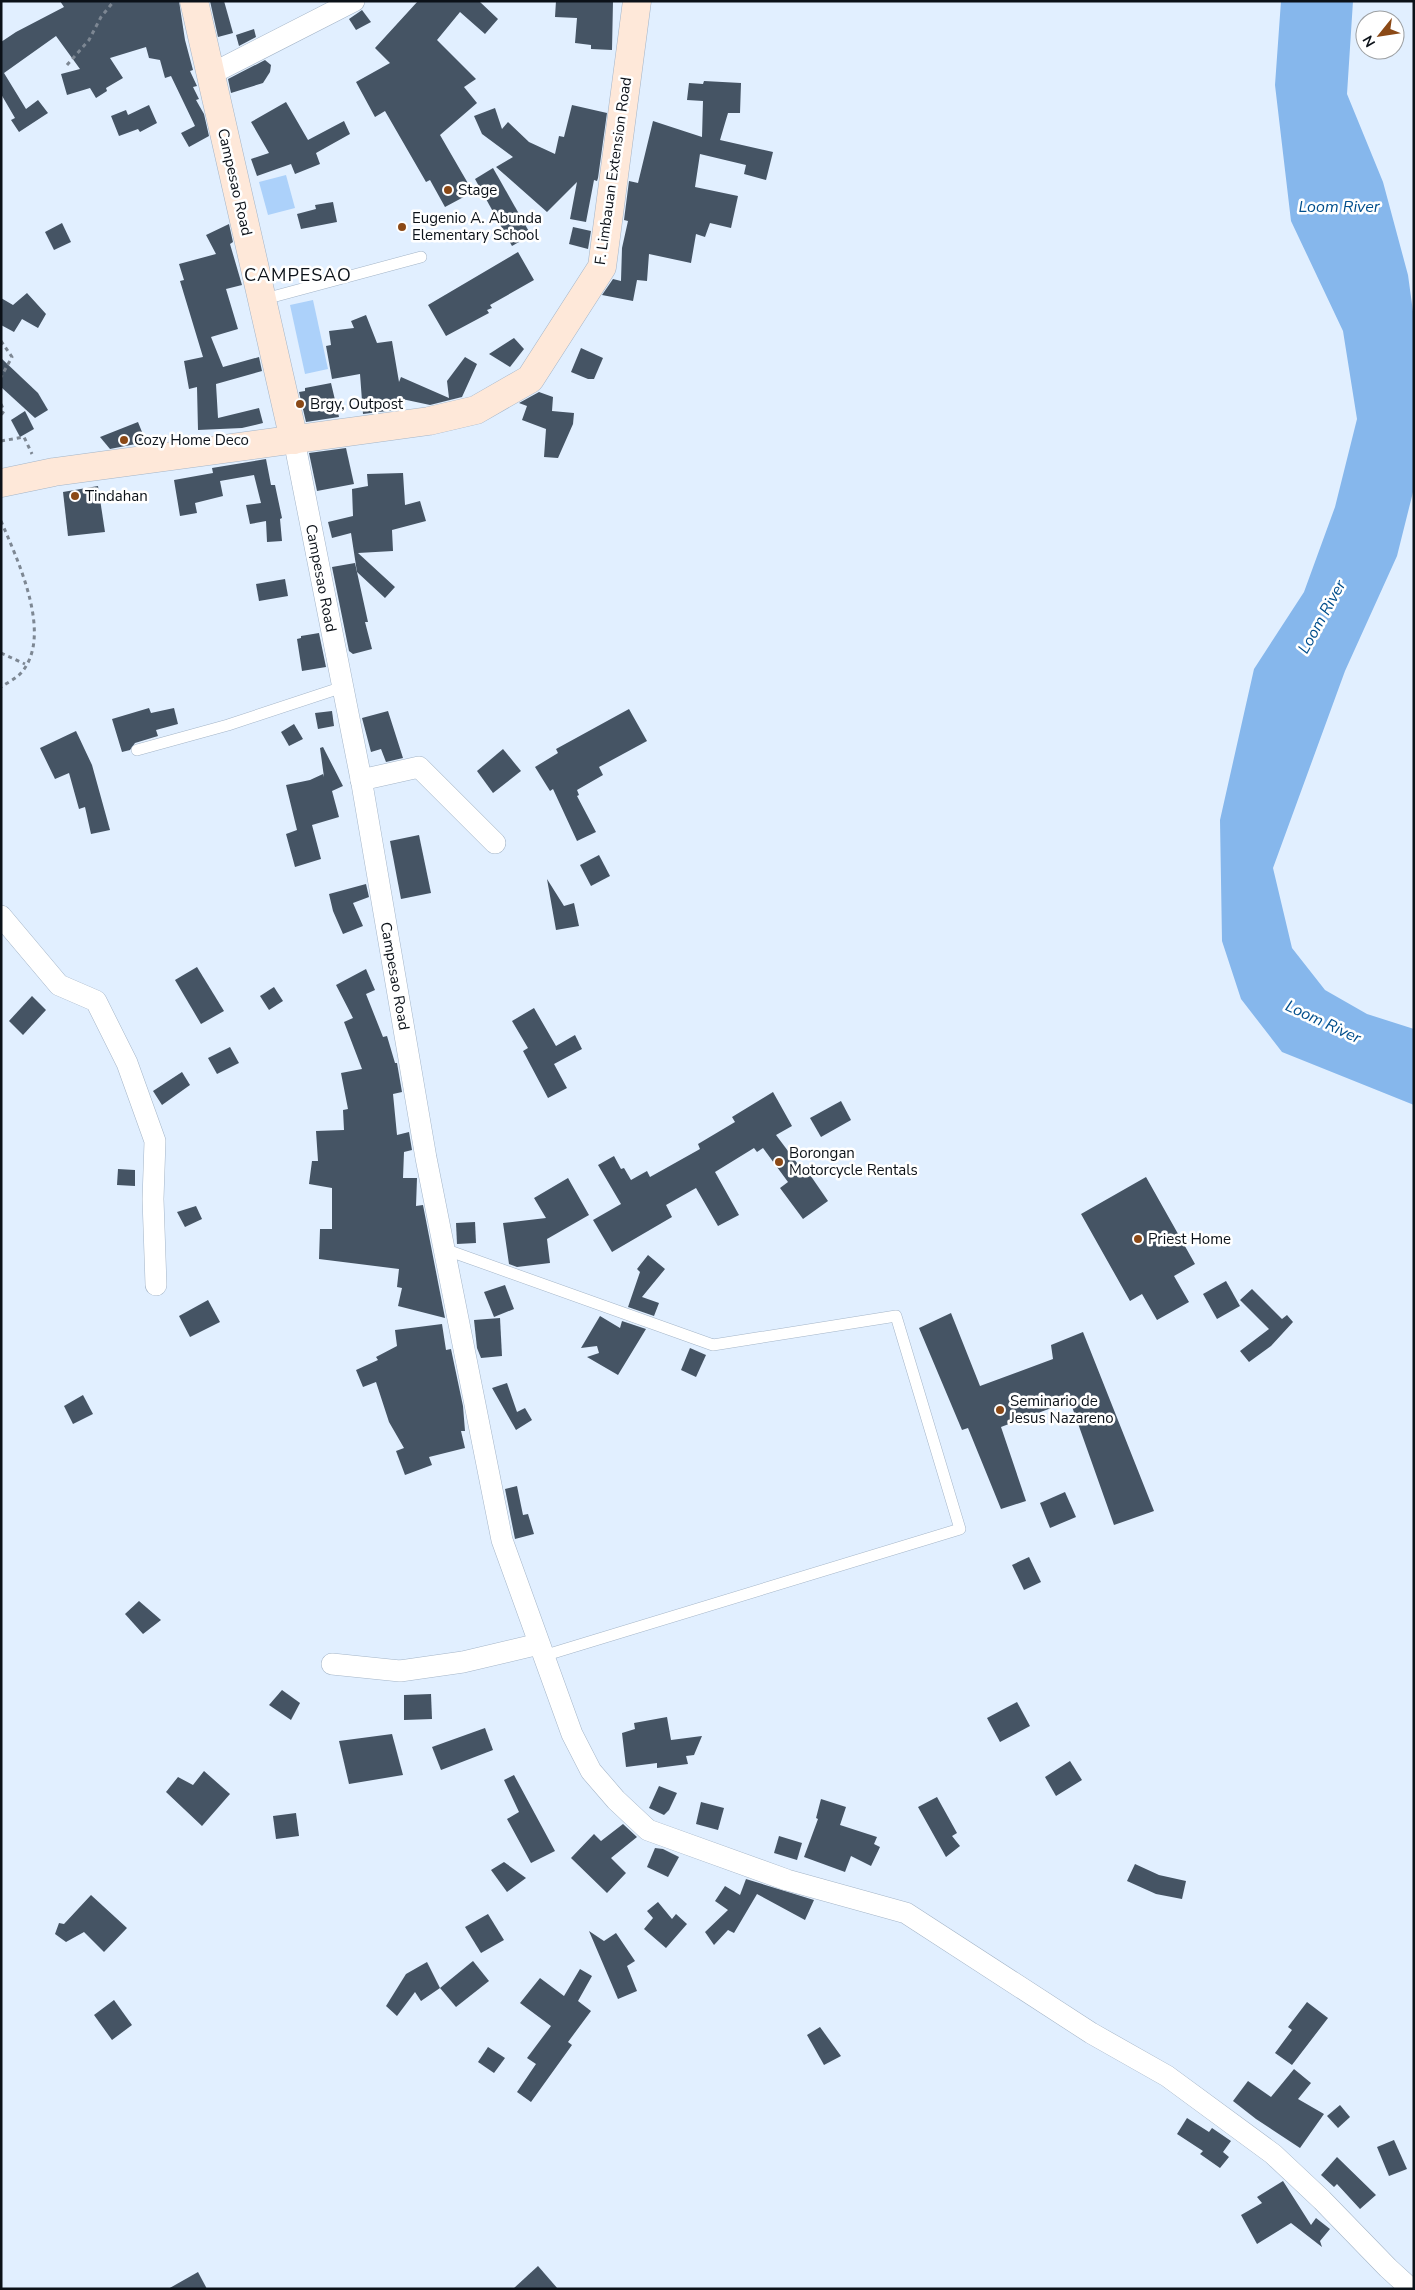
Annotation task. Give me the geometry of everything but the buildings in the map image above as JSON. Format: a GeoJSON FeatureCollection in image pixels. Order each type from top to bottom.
{"type":"FeatureCollection","features":[{"type":"Feature","properties":{"kind":"street","name":"Campesao Road"},"geometry":{"type":"LineString","coordinates":[[194,1],[294,440],[361,780],[426,1158],[502,1540],[572,1734],[591,1771],[616,1800],[648,1830],[787,1880],[906,1913],[1091,2033],[1168,2076],[1273,2154],[1411,2289]]}},
{"type":"Feature","properties":{"kind":"street"},"geometry":{"type":"LineString","coordinates":[[211,74],[354,1]]}},
{"type":"Feature","properties":{"kind":"street","name":"F. Limbauan Extension Road"},"geometry":{"type":"LineString","coordinates":[[1,483],[43,475],[429,421],[476,410],[530,379],[602,267],[637,1]]}},
{"type":"Feature","properties":{"kind":"street"},"geometry":{"type":"LineString","coordinates":[[361,780],[419,767],[495,843]]}},
{"type":"Feature","properties":{"kind":"street"},"geometry":{"type":"LineString","coordinates":[[1,916],[59,984],[96,1001],[127,1063],[155,1141],[153,1199],[156,1284]]}},
{"type":"Feature","properties":{"kind":"street"},"geometry":{"type":"LineString","coordinates":[[332,1664],[400,1671],[541,1650]]}},
{"type":"Feature","properties":{"kind":"lane"},"geometry":{"type":"LineString","coordinates":[[262,300],[421,257]]}},
{"type":"Feature","properties":{"kind":"lane"},"geometry":{"type":"LineString","coordinates":[[137,750],[228,725],[343,687]]}},
{"type":"Feature","properties":{"kind":"lane"},"geometry":{"type":"LineString","coordinates":[[444,1249],[713,1345],[896,1316],[960,1529],[541,1650]]}},
{"type":"Feature","properties":{"kind":"path"},"geometry":{"type":"LineString","coordinates":[[67,65],[89,40],[101,17],[114,1]]}},
{"type":"Feature","properties":{"kind":"path"},"geometry":{"type":"LineString","coordinates":[[1,341],[12,357],[1,377]]}},
{"type":"Feature","properties":{"kind":"path"},"geometry":{"type":"LineString","coordinates":[[1,404],[4,411],[1,415]]}},
{"type":"Feature","properties":{"kind":"path"},"geometry":{"type":"LineString","coordinates":[[1,441],[24,438],[43,475]]}},
{"type":"Feature","properties":{"kind":"path"},"geometry":{"type":"LineString","coordinates":[[1,521],[32,601],[35,631],[30,655],[21,674],[1,687]]}},
{"type":"Feature","properties":{"kind":"path"},"geometry":{"type":"LineString","coordinates":[[1,652],[26,664]]}},
{"type":"Feature","properties":{"kind":"shaded area"},"geometry":{"type":"Polygon","coordinates":[[[286,175],[295,208],[268,215],[259,182],[286,175]]]}},
{"type":"Feature","properties":{"kind":"shaded area"},"geometry":{"type":"Polygon","coordinates":[[[313,300],[328,369],[305,374],[290,305],[313,300]]]}},
{"type":"Feature","properties":{"kind":"water","name":"Loom River"},"geometry":{"type":"Polygon","coordinates":[[[1281,1],[1353,1],[1347,94],[1383,182],[1408,275],[1414,319],[1414,488],[1397,556],[1345,671],[1273,868],[1292,948],[1325,990],[1367,1014],[1414,1029],[1414,1105],[1282,1052],[1241,999],[1222,941],[1220,820],[1254,669],[1304,592],[1335,507],[1357,419],[1343,331],[1291,221],[1275,85],[1281,1]]]}},
{"type":"Feature","properties":{"kind":"place","name":"Stage"},"geometry":{"type":"Point","coordinates":[448,190]}},
{"type":"Feature","properties":{"kind":"place","name":"Eugenio A. Abunda Elementary School"},"geometry":{"type":"Point","coordinates":[402,227]}},
{"type":"Feature","properties":{"kind":"place","name":"Brgy, Outpost"},"geometry":{"type":"Point","coordinates":[300,404]}},
{"type":"Feature","properties":{"kind":"place","name":"Cozy Home Deco"},"geometry":{"type":"Point","coordinates":[124,440]}},
{"type":"Feature","properties":{"kind":"place","name":"Tindahan"},"geometry":{"type":"Point","coordinates":[75,496]}},
{"type":"Feature","properties":{"kind":"place","name":"Borongan Motorcycle Rentals"},"geometry":{"type":"Point","coordinates":[779,1162]}},
{"type":"Feature","properties":{"kind":"place","name":"Priest Home"},"geometry":{"type":"Point","coordinates":[1138,1239]}},
{"type":"Feature","properties":{"kind":"place","name":"Seminario de Jesus Nazareno"},"geometry":{"type":"Point","coordinates":[1000,1410]}},
{"type":"Feature","properties":{"kind":"district","name":"CAMPESAO"},"geometry":{"type":"Point","coordinates":[298,275]}}]}
